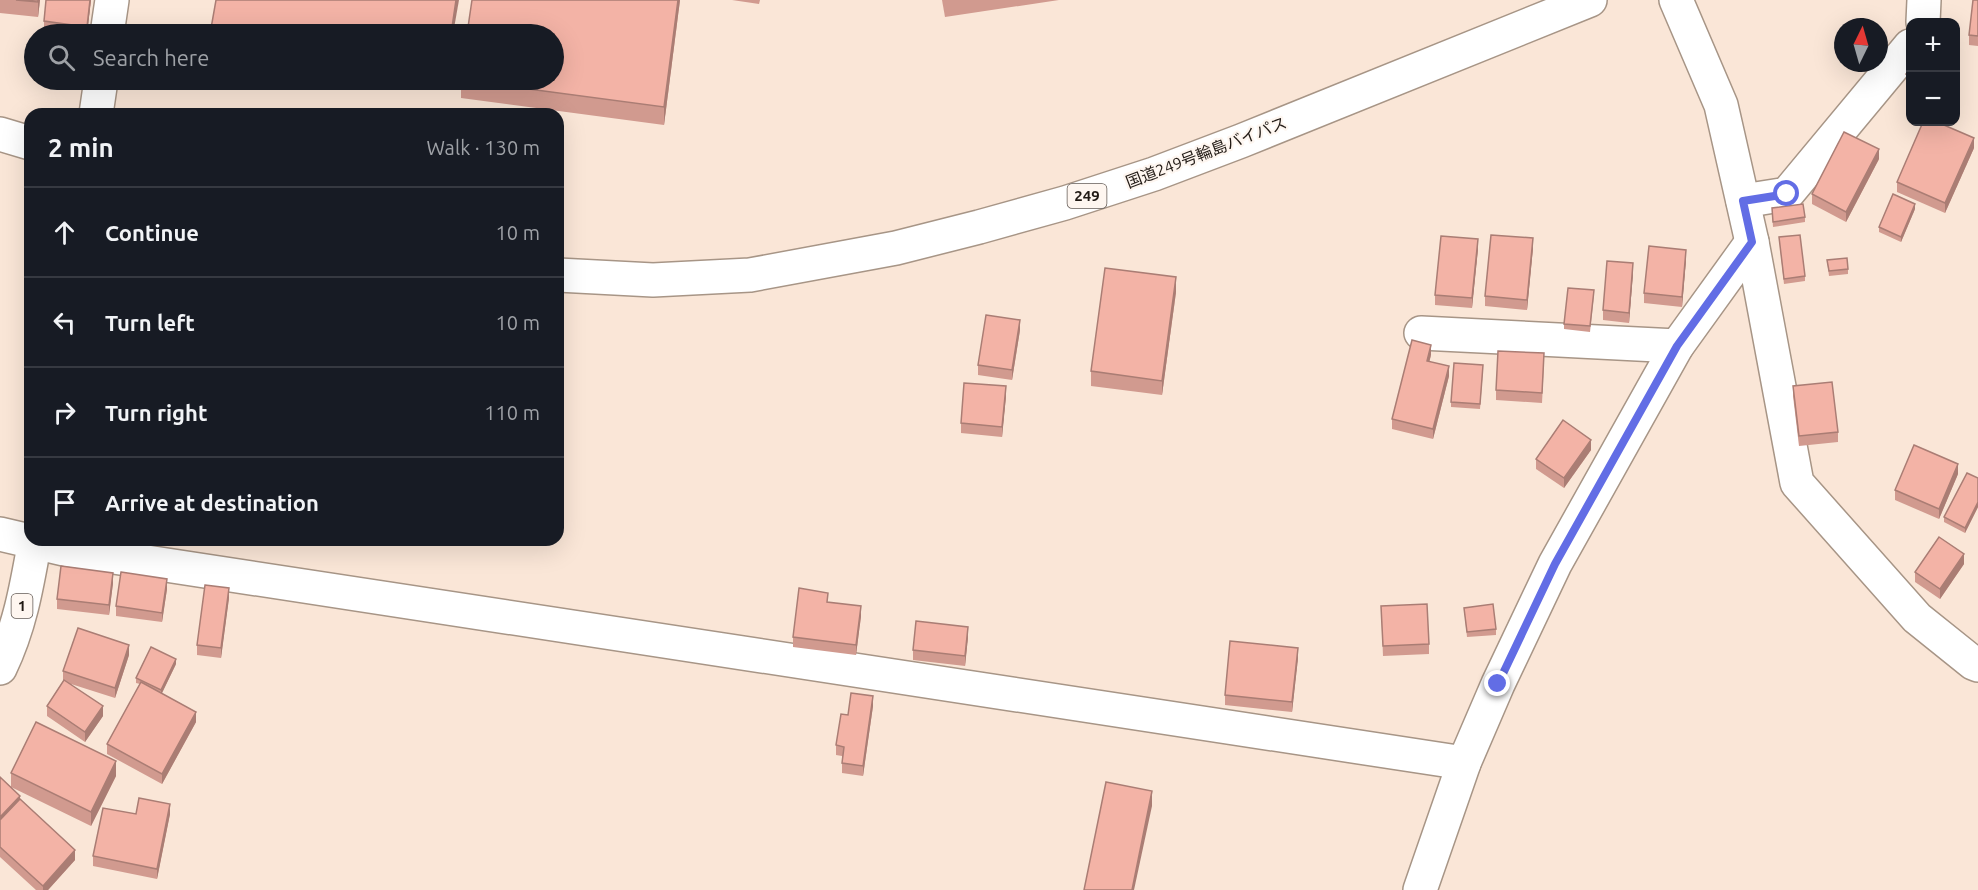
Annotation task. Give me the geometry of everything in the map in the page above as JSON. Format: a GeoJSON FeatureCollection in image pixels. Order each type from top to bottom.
{"type":"FeatureCollection","features":[{"type":"Feature","properties":{"kind":"main road"},"geometry":{"type":"LineString","coordinates":[[108,24],[112,0]]}},
{"type":"Feature","properties":{"kind":"main road","name":"国道249号輪島バイパス"},"geometry":{"type":"LineString","coordinates":[[564,275],[654,280],[750,275],[896,248],[979,227],[1065,203],[1154,174],[1590,0]]}},
{"type":"Feature","properties":{"kind":"main road"},"geometry":{"type":"LineString","coordinates":[[1676,0],[1721,105],[1752,242],[1797,483],[1917,618],[1972,663],[1978,665]]}},
{"type":"Feature","properties":{"kind":"main road"},"geometry":{"type":"LineString","coordinates":[[1923,18],[1924,0]]}},
{"type":"Feature","properties":{"kind":"main road"},"geometry":{"type":"LineString","coordinates":[[1743,201],[1787,194],[1906,52]]}},
{"type":"Feature","properties":{"kind":"main road"},"geometry":{"type":"LineString","coordinates":[[97,108],[100,90]]}},
{"type":"Feature","properties":{"kind":"main road"},"geometry":{"type":"LineString","coordinates":[[0,134],[24,141]]}},
{"type":"Feature","properties":{"kind":"main road"},"geometry":{"type":"LineString","coordinates":[[1420,890],[1464,763],[1498,684],[1555,564],[1677,346],[1752,242]]}},
{"type":"Feature","properties":{"kind":"main road"},"geometry":{"type":"LineString","coordinates":[[1421,333],[1677,346]]}},
{"type":"Feature","properties":{"kind":"main road"},"geometry":{"type":"LineString","coordinates":[[0,534],[24,539]]}},
{"type":"Feature","properties":{"kind":"main road","name":"1"},"geometry":{"type":"LineString","coordinates":[[0,668],[13,642],[33,546]]}},
{"type":"Feature","properties":{"kind":"main road"},"geometry":{"type":"LineString","coordinates":[[53,546],[1464,763]]}},
{"type":"Feature","properties":{"kind":"building"},"geometry":{"type":"Polygon","coordinates":[[[46,0],[90,0],[87,24],[44,21],[46,0]]]}},
{"type":"Feature","properties":{"kind":"building"},"geometry":{"type":"Polygon","coordinates":[[[216,0],[456,0],[452,24],[212,24],[216,0]]]}},
{"type":"Feature","properties":{"kind":"building"},"geometry":{"type":"Polygon","coordinates":[[[472,0],[678,0],[664,107],[536,90],[564,90],[564,24],[468,24],[472,0]]]}},
{"type":"Feature","properties":{"kind":"building"},"geometry":{"type":"Polygon","coordinates":[[[1973,0],[1978,0],[1978,36],[1969,35],[1973,0]]]}},
{"type":"Feature","properties":{"kind":"building"},"geometry":{"type":"Polygon","coordinates":[[[1921,126],[1946,126],[1974,138],[1945,203],[1897,182],[1921,126]]]}},
{"type":"Feature","properties":{"kind":"building"},"geometry":{"type":"Polygon","coordinates":[[[1844,132],[1879,149],[1846,212],[1812,194],[1844,132]]]}},
{"type":"Feature","properties":{"kind":"building"},"geometry":{"type":"Polygon","coordinates":[[[1893,194],[1915,204],[1901,237],[1879,227],[1893,194]]]}},
{"type":"Feature","properties":{"kind":"building"},"geometry":{"type":"Polygon","coordinates":[[[1803,204],[1805,217],[1773,222],[1772,208],[1803,204]]]}},
{"type":"Feature","properties":{"kind":"building"},"geometry":{"type":"Polygon","coordinates":[[[1491,235],[1533,238],[1527,300],[1485,296],[1491,235]]]}},
{"type":"Feature","properties":{"kind":"building"},"geometry":{"type":"Polygon","coordinates":[[[1800,235],[1805,276],[1784,279],[1779,237],[1800,235]]]}},
{"type":"Feature","properties":{"kind":"building"},"geometry":{"type":"Polygon","coordinates":[[[1441,236],[1478,239],[1472,298],[1435,295],[1441,236]]]}},
{"type":"Feature","properties":{"kind":"building"},"geometry":{"type":"Polygon","coordinates":[[[1649,246],[1686,250],[1682,297],[1644,293],[1649,246]]]}},
{"type":"Feature","properties":{"kind":"building"},"geometry":{"type":"Polygon","coordinates":[[[1847,258],[1848,269],[1829,271],[1827,260],[1847,258]]]}},
{"type":"Feature","properties":{"kind":"building"},"geometry":{"type":"Polygon","coordinates":[[[1607,261],[1633,263],[1629,313],[1603,310],[1607,261]]]}},
{"type":"Feature","properties":{"kind":"building"},"geometry":{"type":"Polygon","coordinates":[[[1105,268],[1176,277],[1162,381],[1091,371],[1105,268]]]}},
{"type":"Feature","properties":{"kind":"building"},"geometry":{"type":"Polygon","coordinates":[[[1568,288],[1594,290],[1590,326],[1564,324],[1568,288]]]}},
{"type":"Feature","properties":{"kind":"building"},"geometry":{"type":"Polygon","coordinates":[[[986,315],[1020,320],[1012,370],[978,365],[986,315]]]}},
{"type":"Feature","properties":{"kind":"building"},"geometry":{"type":"Polygon","coordinates":[[[1412,340],[1431,345],[1427,361],[1449,366],[1433,429],[1392,419],[1412,340]]]}},
{"type":"Feature","properties":{"kind":"building"},"geometry":{"type":"Polygon","coordinates":[[[1498,351],[1544,353],[1542,393],[1496,390],[1498,351]]]}},
{"type":"Feature","properties":{"kind":"building"},"geometry":{"type":"Polygon","coordinates":[[[1454,363],[1483,365],[1480,404],[1451,402],[1454,363]]]}},
{"type":"Feature","properties":{"kind":"building"},"geometry":{"type":"Polygon","coordinates":[[[1832,382],[1838,432],[1799,436],[1793,386],[1832,382]]]}},
{"type":"Feature","properties":{"kind":"building"},"geometry":{"type":"Polygon","coordinates":[[[964,383],[1006,386],[1002,427],[961,423],[964,383]]]}},
{"type":"Feature","properties":{"kind":"building"},"geometry":{"type":"Polygon","coordinates":[[[1563,420],[1591,440],[1564,478],[1536,459],[1563,420]]]}},
{"type":"Feature","properties":{"kind":"building"},"geometry":{"type":"Polygon","coordinates":[[[1914,445],[1958,464],[1939,509],[1895,490],[1914,445]]]}},
{"type":"Feature","properties":{"kind":"building"},"geometry":{"type":"Polygon","coordinates":[[[1967,473],[1978,478],[1978,502],[1965,528],[1944,517],[1967,473]]]}},
{"type":"Feature","properties":{"kind":"building"},"geometry":{"type":"Polygon","coordinates":[[[1939,537],[1964,554],[1940,589],[1915,572],[1939,537]]]}},
{"type":"Feature","properties":{"kind":"building"},"geometry":{"type":"Polygon","coordinates":[[[61,566],[113,573],[109,605],[57,599],[61,566]]]}},
{"type":"Feature","properties":{"kind":"building"},"geometry":{"type":"Polygon","coordinates":[[[121,572],[167,579],[162,613],[116,606],[121,572]]]}},
{"type":"Feature","properties":{"kind":"building"},"geometry":{"type":"Polygon","coordinates":[[[205,585],[229,588],[221,648],[197,645],[205,585]]]}},
{"type":"Feature","properties":{"kind":"building"},"geometry":{"type":"Polygon","coordinates":[[[799,588],[828,593],[827,602],[861,606],[856,645],[793,637],[799,588]]]}},
{"type":"Feature","properties":{"kind":"building"},"geometry":{"type":"Polygon","coordinates":[[[1427,604],[1429,644],[1383,646],[1381,606],[1427,604]]]}},
{"type":"Feature","properties":{"kind":"building"},"geometry":{"type":"Polygon","coordinates":[[[1493,604],[1496,629],[1467,632],[1464,608],[1493,604]]]}},
{"type":"Feature","properties":{"kind":"building"},"geometry":{"type":"Polygon","coordinates":[[[916,621],[968,627],[965,656],[913,650],[916,621]]]}},
{"type":"Feature","properties":{"kind":"building"},"geometry":{"type":"Polygon","coordinates":[[[78,628],[129,645],[115,688],[63,671],[78,628]]]}},
{"type":"Feature","properties":{"kind":"building"},"geometry":{"type":"Polygon","coordinates":[[[1230,641],[1298,648],[1292,702],[1225,695],[1230,641]]]}},
{"type":"Feature","properties":{"kind":"building"},"geometry":{"type":"Polygon","coordinates":[[[151,647],[176,659],[161,690],[136,678],[151,647]]]}},
{"type":"Feature","properties":{"kind":"building"},"geometry":{"type":"Polygon","coordinates":[[[64,680],[103,706],[85,732],[47,706],[64,680]]]}},
{"type":"Feature","properties":{"kind":"building"},"geometry":{"type":"Polygon","coordinates":[[[141,682],[196,712],[162,774],[107,744],[141,682]]]}},
{"type":"Feature","properties":{"kind":"building"},"geometry":{"type":"Polygon","coordinates":[[[851,693],[873,696],[863,766],[842,763],[844,747],[836,745],[841,714],[848,715],[851,693]]]}},
{"type":"Feature","properties":{"kind":"building"},"geometry":{"type":"Polygon","coordinates":[[[36,722],[116,761],[91,812],[11,773],[36,722]]]}},
{"type":"Feature","properties":{"kind":"building"},"geometry":{"type":"Polygon","coordinates":[[[0,777],[20,796],[0,817],[0,777]]]}},
{"type":"Feature","properties":{"kind":"building"},"geometry":{"type":"Polygon","coordinates":[[[1106,782],[1152,791],[1132,890],[1084,890],[1106,782]]]}},
{"type":"Feature","properties":{"kind":"building"},"geometry":{"type":"Polygon","coordinates":[[[139,798],[170,804],[157,869],[93,856],[103,808],[136,814],[139,798]]]}},
{"type":"Feature","properties":{"kind":"building"},"geometry":{"type":"Polygon","coordinates":[[[20,799],[75,850],[43,886],[0,847],[0,820],[20,799]]]}},
{"type":"Feature","properties":{"kind":"route"},"geometry":{"type":"LineString","coordinates":[[1498,684],[1555,564],[1677,346],[1752,242],[1743,201],[1787,194]]}}]}
